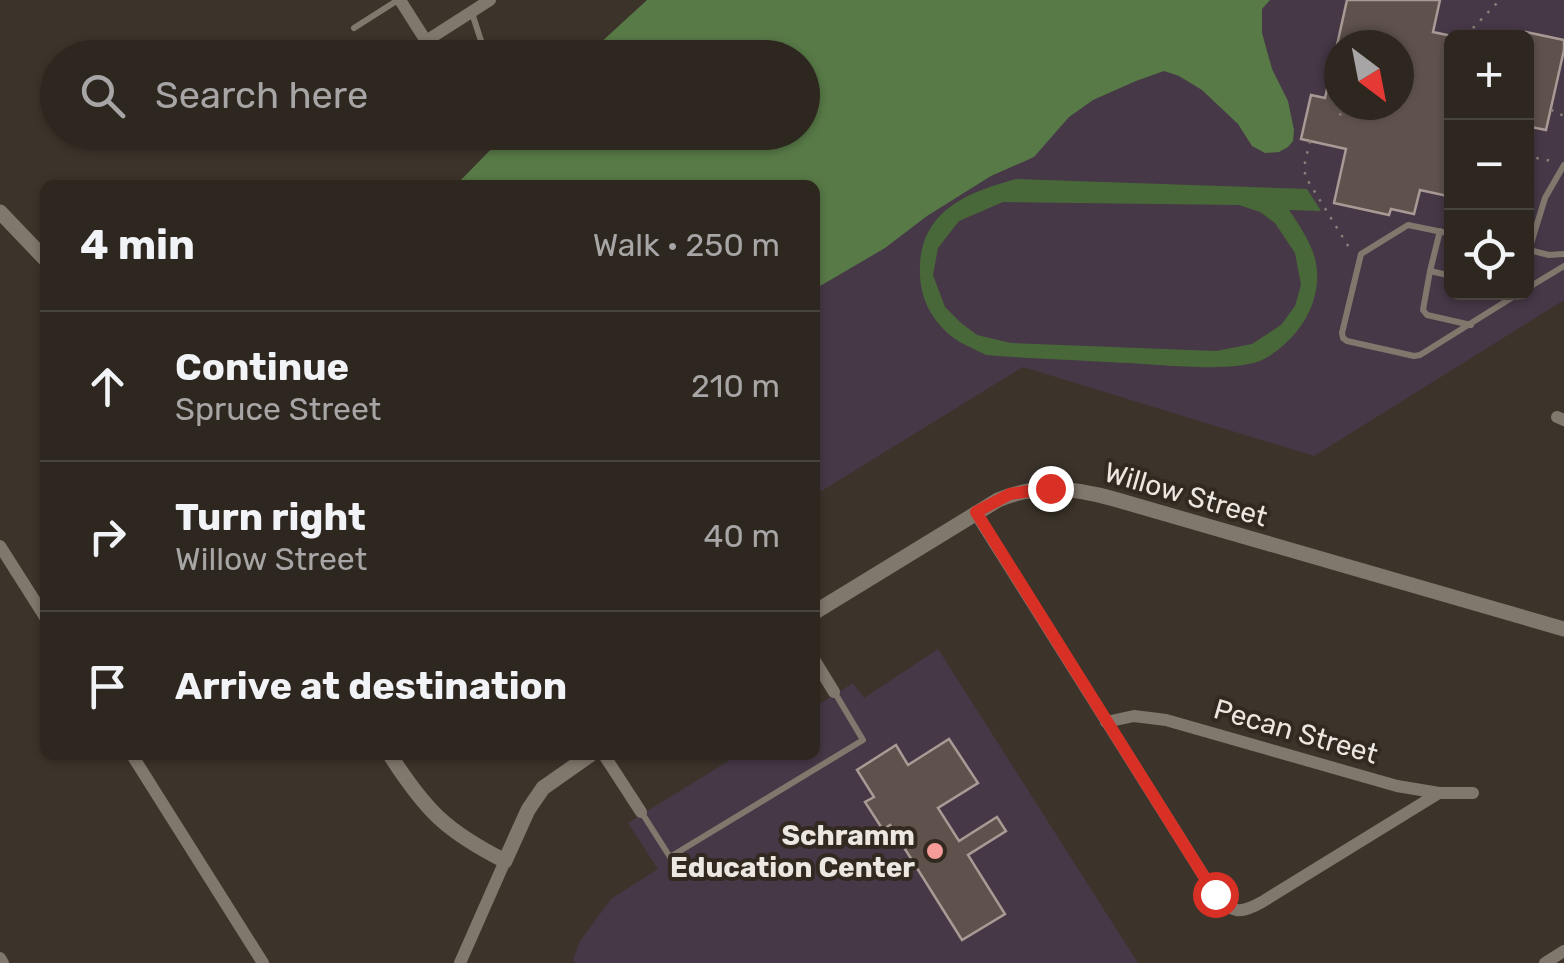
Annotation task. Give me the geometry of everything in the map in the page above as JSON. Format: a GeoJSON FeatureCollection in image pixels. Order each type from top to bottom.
{"type":"FeatureCollection","features":[{"type":"Feature","properties":{"kind":"street"},"geometry":{"type":"LineString","coordinates":[[399,0],[425,40]]}},
{"type":"Feature","properties":{"kind":"street"},"geometry":{"type":"LineString","coordinates":[[428,40],[490,0]]}},
{"type":"Feature","properties":{"kind":"street"},"geometry":{"type":"LineString","coordinates":[[2,219],[40,254]]}},
{"type":"Feature","properties":{"kind":"street","name":"Willow Street"},"geometry":{"type":"LineString","coordinates":[[820,609],[998,500],[1050,488],[1088,492],[1564,629]]}},
{"type":"Feature","properties":{"kind":"street"},"geometry":{"type":"LineString","coordinates":[[976,512],[1215,894],[1233,910],[1262,902],[1439,793]]}},
{"type":"Feature","properties":{"kind":"street"},"geometry":{"type":"LineString","coordinates":[[0,546],[40,609]]}},
{"type":"Feature","properties":{"kind":"street"},"geometry":{"type":"LineString","coordinates":[[820,669],[834,692]]}},
{"type":"Feature","properties":{"kind":"street","name":"Pecan Street"},"geometry":{"type":"LineString","coordinates":[[1106,722],[1134,716],[1166,720],[1397,786],[1439,793],[1473,793]]}},
{"type":"Feature","properties":{"kind":"street"},"geometry":{"type":"LineString","coordinates":[[135,760],[263,963]]}},
{"type":"Feature","properties":{"kind":"street"},"geometry":{"type":"LineString","coordinates":[[393,760],[432,813],[458,834],[505,861]]}},
{"type":"Feature","properties":{"kind":"street"},"geometry":{"type":"LineString","coordinates":[[460,963],[528,810],[543,788],[583,760]]}},
{"type":"Feature","properties":{"kind":"street"},"geometry":{"type":"LineString","coordinates":[[607,760],[641,812]]}},
{"type":"Feature","properties":{"kind":"street"},"geometry":{"type":"LineString","coordinates":[[1546,963],[1564,951]]}},
{"type":"Feature","properties":{"kind":"lane"},"geometry":{"type":"LineString","coordinates":[[354,28],[399,0]]}},
{"type":"Feature","properties":{"kind":"lane"},"geometry":{"type":"LineString","coordinates":[[472,12],[481,40]]}},
{"type":"Feature","properties":{"kind":"lane"},"geometry":{"type":"LineString","coordinates":[[1534,230],[1544,198],[1564,165]]}},
{"type":"Feature","properties":{"kind":"lane"},"geometry":{"type":"LineString","coordinates":[[1444,233],[1403,226],[1362,254],[1343,338],[1414,356],[1426,353],[1510,300]]}},
{"type":"Feature","properties":{"kind":"lane"},"geometry":{"type":"LineString","coordinates":[[1440,232],[1423,310],[1427,315],[1472,325]]}},
{"type":"Feature","properties":{"kind":"lane"},"geometry":{"type":"LineString","coordinates":[[1534,254],[1564,254]]}},
{"type":"Feature","properties":{"kind":"lane"},"geometry":{"type":"LineString","coordinates":[[1534,284],[1564,266]]}},
{"type":"Feature","properties":{"kind":"lane"},"geometry":{"type":"LineString","coordinates":[[1430,271],[1444,274]]}},
{"type":"Feature","properties":{"kind":"lane"},"geometry":{"type":"LineString","coordinates":[[641,812],[670,857],[863,740],[834,692]]}},
{"type":"Feature","properties":{"kind":"path"},"geometry":{"type":"LineString","coordinates":[[1472,30],[1500,0]]}},
{"type":"Feature","properties":{"kind":"path"},"geometry":{"type":"LineString","coordinates":[[1550,110],[1564,117]]}},
{"type":"Feature","properties":{"kind":"path"},"geometry":{"type":"LineString","coordinates":[[1310,141],[1305,176],[1350,249]]}},
{"type":"Feature","properties":{"kind":"path"},"geometry":{"type":"LineString","coordinates":[[1534,158],[1552,161]]}},
{"type":"Feature","properties":{"kind":"path"},"geometry":{"type":"LineString","coordinates":[[1534,181],[1537,186]]}},
{"type":"Feature","properties":{"kind":"shaded area"},"geometry":{"type":"Polygon","coordinates":[[[1220,0],[1564,0],[1564,300],[1314,456],[1023,367],[820,492],[820,251],[1220,0]]]}},
{"type":"Feature","properties":{"kind":"shaded area"},"geometry":{"type":"Polygon","coordinates":[[[938,649],[1138,963],[573,960],[580,941],[611,899],[658,869],[628,823],[730,760],[820,760],[820,704],[853,683],[864,698],[938,649]]]}},
{"type":"Feature","properties":{"kind":"green space"},"geometry":{"type":"Polygon","coordinates":[[[647,0],[1270,0],[1262,9],[1262,33],[1272,69],[1288,101],[1293,141],[1279,152],[1265,153],[1252,146],[1238,124],[1202,90],[1164,71],[1093,100],[1069,117],[1034,157],[991,176],[885,248],[820,286],[820,180],[461,180],[490,150],[820,150],[820,40],[603,40],[647,0]]]}},
{"type":"Feature","properties":{"kind":"green space"},"geometry":{"type":"Polygon","coordinates":[[[1016,179],[1307,189],[1321,211],[1289,210],[1316,264],[1313,302],[1287,342],[1251,364],[1196,367],[986,355],[951,336],[933,316],[921,284],[921,254],[926,236],[947,209],[979,191],[1016,179]],[[1003,202],[959,221],[938,248],[933,275],[945,307],[961,323],[977,335],[1011,343],[1216,351],[1252,344],[1281,325],[1295,306],[1301,285],[1295,253],[1275,223],[1260,212],[1239,205],[1003,202]]]}},
{"type":"Feature","properties":{"kind":"building"},"geometry":{"type":"Polygon","coordinates":[[[1347,0],[1440,0],[1433,32],[1444,34],[1444,195],[1420,190],[1414,214],[1391,209],[1389,215],[1334,203],[1346,149],[1301,139],[1311,95],[1324,98],[1324,120],[1414,120],[1414,30],[1340,30],[1347,0]]]}},
{"type":"Feature","properties":{"kind":"building"},"geometry":{"type":"Polygon","coordinates":[[[1534,34],[1564,40],[1546,130],[1534,128],[1534,34]]]}},
{"type":"Feature","properties":{"kind":"building"},"geometry":{"type":"Polygon","coordinates":[[[949,739],[978,783],[938,808],[959,841],[997,817],[1006,831],[968,855],[1005,914],[962,940],[890,825],[883,830],[865,802],[874,797],[857,770],[896,745],[908,765],[949,739]]]}},
{"type":"Feature","properties":{"kind":"place","name":"Schramm Education Center"},"geometry":{"type":"Point","coordinates":[935,851]}},
{"type":"Feature","properties":{"kind":"route"},"geometry":{"type":"LineString","coordinates":[[1050,488],[1010,494],[976,512],[1215,894]]}}]}
